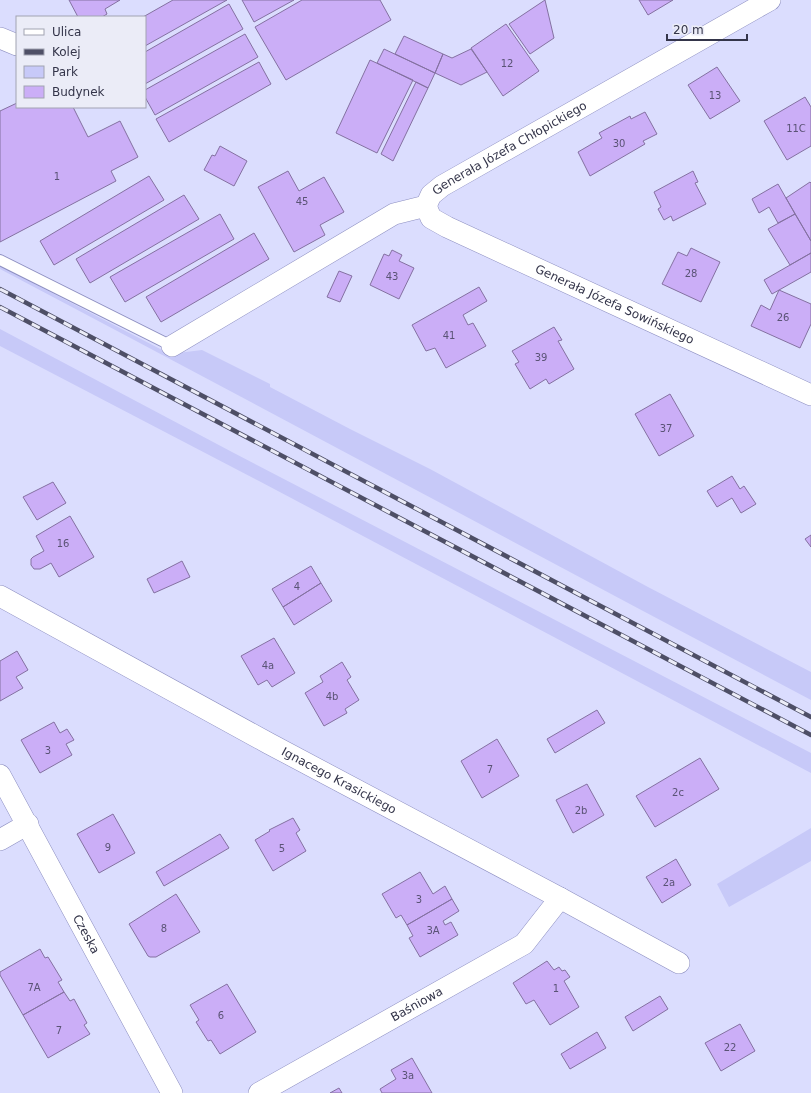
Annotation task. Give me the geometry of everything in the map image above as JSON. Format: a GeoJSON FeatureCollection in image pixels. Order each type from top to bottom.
{"type":"FeatureCollection","features":[{"type":"Feature","properties":{"kind":"street","name":"Generała Józefa Chłopickiego"},"geometry":{"type":"LineString","coordinates":[[172,346],[394,214],[426,206],[431,194],[442,186],[770,0]]}},
{"type":"Feature","properties":{"kind":"street"},"geometry":{"type":"LineString","coordinates":[[0,38],[16,45]]}},
{"type":"Feature","properties":{"kind":"street","name":"Generała Józefa Sowińskiego"},"geometry":{"type":"LineString","coordinates":[[426,206],[432,218],[447,227],[811,395]]}},
{"type":"Feature","properties":{"kind":"street","name":"Ignacego Krasickiego"},"geometry":{"type":"LineString","coordinates":[[0,596],[261,739],[679,963]]}},
{"type":"Feature","properties":{"kind":"street","name":"Czeska"},"geometry":{"type":"LineString","coordinates":[[0,775],[28,824],[172,1093]]}},
{"type":"Feature","properties":{"kind":"street"},"geometry":{"type":"LineString","coordinates":[[0,840],[28,824]]}},
{"type":"Feature","properties":{"kind":"street","name":"Baśniowa"},"geometry":{"type":"LineString","coordinates":[[259,1093],[524,944],[560,898]]}},
{"type":"Feature","properties":{"kind":"lane"},"geometry":{"type":"LineString","coordinates":[[0,260],[172,346]]}},
{"type":"Feature","properties":{"kind":"green space"},"geometry":{"type":"Polygon","coordinates":[[[0,266],[170,354],[202,350],[270,384],[270,387],[430,469],[648,587],[811,672],[811,700],[0,269],[0,266]]]}},
{"type":"Feature","properties":{"kind":"green space"},"geometry":{"type":"Polygon","coordinates":[[[0,329],[232,452],[811,753],[811,773],[259,481],[0,346],[0,329]]]}},
{"type":"Feature","properties":{"kind":"green space"},"geometry":{"type":"Polygon","coordinates":[[[811,828],[811,861],[729,907],[717,884],[811,828]]]}},
{"type":"Feature","properties":{"kind":"building"},"geometry":{"type":"Polygon","coordinates":[[[69,0],[120,0],[105,9],[107,14],[104,16],[77,16],[69,0]]]}},
{"type":"Feature","properties":{"kind":"building"},"geometry":{"type":"Polygon","coordinates":[[[173,0],[227,0],[146,45],[146,16],[145,16],[173,0]]]}},
{"type":"Feature","properties":{"kind":"building"},"geometry":{"type":"Polygon","coordinates":[[[242,0],[294,0],[254,22],[242,0]]]}},
{"type":"Feature","properties":{"kind":"building"},"geometry":{"type":"Polygon","coordinates":[[[302,0],[380,0],[391,20],[286,80],[255,27],[302,0]]]}},
{"type":"Feature","properties":{"kind":"building"},"geometry":{"type":"Polygon","coordinates":[[[545,0],[554,38],[530,54],[509,24],[545,0]]]}},
{"type":"Feature","properties":{"kind":"building"},"geometry":{"type":"Polygon","coordinates":[[[639,0],[673,0],[648,15],[639,0]]]}},
{"type":"Feature","properties":{"kind":"building"},"geometry":{"type":"Polygon","coordinates":[[[229,4],[243,29],[146,83],[146,51],[229,4]]]}},
{"type":"Feature","properties":{"kind":"building"},"geometry":{"type":"Polygon","coordinates":[[[506,24],[539,71],[503,96],[471,48],[506,24]]]}},
{"type":"Feature","properties":{"kind":"building"},"geometry":{"type":"Polygon","coordinates":[[[245,34],[258,57],[155,115],[146,99],[146,89],[245,34]]]}},
{"type":"Feature","properties":{"kind":"building"},"geometry":{"type":"Polygon","coordinates":[[[404,36],[443,54],[435,73],[395,54],[404,36]]]}},
{"type":"Feature","properties":{"kind":"building"},"geometry":{"type":"Polygon","coordinates":[[[384,49],[435,73],[428,88],[377,63],[384,49]]]}},
{"type":"Feature","properties":{"kind":"building"},"geometry":{"type":"Polygon","coordinates":[[[471,49],[487,72],[461,85],[435,73],[443,54],[452,58],[471,49]]]}},
{"type":"Feature","properties":{"kind":"building"},"geometry":{"type":"Polygon","coordinates":[[[370,60],[413,80],[377,153],[336,133],[370,60]]]}},
{"type":"Feature","properties":{"kind":"building"},"geometry":{"type":"Polygon","coordinates":[[[259,62],[271,84],[169,142],[156,119],[259,62]]]}},
{"type":"Feature","properties":{"kind":"building"},"geometry":{"type":"Polygon","coordinates":[[[717,67],[740,101],[710,119],[688,85],[717,67]]]}},
{"type":"Feature","properties":{"kind":"building"},"geometry":{"type":"Polygon","coordinates":[[[416,82],[428,88],[393,161],[381,154],[416,82]]]}},
{"type":"Feature","properties":{"kind":"building"},"geometry":{"type":"Polygon","coordinates":[[[805,97],[811,107],[811,146],[787,160],[764,121],[805,97]]]}},
{"type":"Feature","properties":{"kind":"building"},"geometry":{"type":"Polygon","coordinates":[[[16,103],[16,108],[74,108],[88,137],[120,121],[138,157],[111,171],[116,181],[0,242],[0,111],[16,103]]]}},
{"type":"Feature","properties":{"kind":"building"},"geometry":{"type":"Polygon","coordinates":[[[645,112],[657,134],[643,141],[645,144],[590,176],[578,152],[602,138],[599,133],[630,116],[631,119],[645,112]]]}},
{"type":"Feature","properties":{"kind":"building"},"geometry":{"type":"Polygon","coordinates":[[[220,146],[247,161],[234,186],[204,170],[212,155],[215,156],[220,146]]]}},
{"type":"Feature","properties":{"kind":"building"},"geometry":{"type":"Polygon","coordinates":[[[288,171],[299,191],[324,177],[344,212],[320,225],[325,235],[294,252],[258,187],[288,171]]]}},
{"type":"Feature","properties":{"kind":"building"},"geometry":{"type":"Polygon","coordinates":[[[693,171],[698,182],[695,183],[706,204],[673,221],[671,216],[664,220],[658,209],[661,207],[654,192],[693,171]]]}},
{"type":"Feature","properties":{"kind":"building"},"geometry":{"type":"Polygon","coordinates":[[[149,176],[164,200],[54,265],[40,241],[149,176]]]}},
{"type":"Feature","properties":{"kind":"building"},"geometry":{"type":"Polygon","coordinates":[[[810,182],[811,183],[811,241],[786,198],[810,182]]]}},
{"type":"Feature","properties":{"kind":"building"},"geometry":{"type":"Polygon","coordinates":[[[778,184],[795,214],[778,223],[769,207],[759,213],[752,199],[778,184]]]}},
{"type":"Feature","properties":{"kind":"building"},"geometry":{"type":"Polygon","coordinates":[[[184,195],[199,219],[90,283],[76,259],[184,195]]]}},
{"type":"Feature","properties":{"kind":"building"},"geometry":{"type":"Polygon","coordinates":[[[220,214],[234,239],[125,302],[110,277],[220,214]]]}},
{"type":"Feature","properties":{"kind":"building"},"geometry":{"type":"Polygon","coordinates":[[[795,214],[811,241],[811,253],[790,265],[768,229],[795,214]]]}},
{"type":"Feature","properties":{"kind":"building"},"geometry":{"type":"Polygon","coordinates":[[[254,233],[269,259],[161,322],[146,297],[254,233]]]}},
{"type":"Feature","properties":{"kind":"building"},"geometry":{"type":"Polygon","coordinates":[[[691,248],[720,262],[701,302],[662,284],[678,252],[687,256],[691,248]]]}},
{"type":"Feature","properties":{"kind":"building"},"geometry":{"type":"Polygon","coordinates":[[[392,250],[402,255],[399,261],[414,268],[399,299],[370,285],[384,254],[389,256],[392,250]]]}},
{"type":"Feature","properties":{"kind":"building"},"geometry":{"type":"Polygon","coordinates":[[[811,253],[811,272],[772,294],[764,280],[811,253]]]}},
{"type":"Feature","properties":{"kind":"building"},"geometry":{"type":"Polygon","coordinates":[[[339,271],[352,276],[340,302],[327,297],[339,271]]]}},
{"type":"Feature","properties":{"kind":"building"},"geometry":{"type":"Polygon","coordinates":[[[479,287],[487,301],[463,315],[468,325],[473,323],[486,346],[446,368],[435,348],[426,351],[412,325],[479,287]]]}},
{"type":"Feature","properties":{"kind":"building"},"geometry":{"type":"Polygon","coordinates":[[[779,290],[811,304],[811,324],[800,348],[751,326],[761,305],[770,310],[779,290]]]}},
{"type":"Feature","properties":{"kind":"building"},"geometry":{"type":"Polygon","coordinates":[[[554,327],[562,340],[558,341],[574,369],[549,384],[546,379],[530,389],[515,364],[519,362],[512,351],[554,327]]]}},
{"type":"Feature","properties":{"kind":"building"},"geometry":{"type":"Polygon","coordinates":[[[670,394],[694,436],[659,456],[635,414],[670,394]]]}},
{"type":"Feature","properties":{"kind":"building"},"geometry":{"type":"Polygon","coordinates":[[[732,476],[740,489],[744,486],[756,504],[741,513],[732,498],[717,507],[707,491],[732,476]]]}},
{"type":"Feature","properties":{"kind":"building"},"geometry":{"type":"Polygon","coordinates":[[[53,482],[66,503],[37,520],[23,497],[53,482]]]}},
{"type":"Feature","properties":{"kind":"building"},"geometry":{"type":"Polygon","coordinates":[[[70,516],[94,557],[59,577],[51,563],[40,569],[34,569],[31,565],[31,559],[44,551],[36,536],[70,516]]]}},
{"type":"Feature","properties":{"kind":"building"},"geometry":{"type":"Polygon","coordinates":[[[811,535],[811,547],[805,539],[811,535]]]}},
{"type":"Feature","properties":{"kind":"building"},"geometry":{"type":"Polygon","coordinates":[[[182,561],[190,577],[154,593],[147,579],[182,561]]]}},
{"type":"Feature","properties":{"kind":"building"},"geometry":{"type":"Polygon","coordinates":[[[311,566],[321,583],[283,607],[272,589],[311,566]]]}},
{"type":"Feature","properties":{"kind":"building"},"geometry":{"type":"Polygon","coordinates":[[[321,583],[332,601],[294,625],[283,607],[321,583]]]}},
{"type":"Feature","properties":{"kind":"building"},"geometry":{"type":"Polygon","coordinates":[[[274,638],[295,673],[272,687],[267,680],[258,685],[241,656],[274,638]]]}},
{"type":"Feature","properties":{"kind":"building"},"geometry":{"type":"Polygon","coordinates":[[[17,651],[28,670],[16,677],[23,688],[0,701],[0,661],[17,651]]]}},
{"type":"Feature","properties":{"kind":"building"},"geometry":{"type":"Polygon","coordinates":[[[342,662],[351,677],[347,680],[359,700],[345,709],[347,713],[324,726],[305,693],[323,682],[320,676],[342,662]]]}},
{"type":"Feature","properties":{"kind":"building"},"geometry":{"type":"Polygon","coordinates":[[[597,710],[605,723],[555,753],[547,739],[597,710]]]}},
{"type":"Feature","properties":{"kind":"building"},"geometry":{"type":"Polygon","coordinates":[[[54,722],[60,733],[67,729],[74,740],[66,744],[72,755],[40,773],[21,740],[54,722]]]}},
{"type":"Feature","properties":{"kind":"building"},"geometry":{"type":"Polygon","coordinates":[[[497,739],[519,776],[482,798],[461,761],[497,739]]]}},
{"type":"Feature","properties":{"kind":"building"},"geometry":{"type":"Polygon","coordinates":[[[700,758],[719,789],[655,827],[636,796],[700,758]]]}},
{"type":"Feature","properties":{"kind":"building"},"geometry":{"type":"Polygon","coordinates":[[[587,784],[604,815],[573,833],[556,800],[587,784]]]}},
{"type":"Feature","properties":{"kind":"building"},"geometry":{"type":"Polygon","coordinates":[[[113,814],[135,853],[99,873],[77,834],[113,814]]]}},
{"type":"Feature","properties":{"kind":"building"},"geometry":{"type":"Polygon","coordinates":[[[293,818],[300,830],[296,833],[306,851],[273,871],[255,840],[270,831],[269,830],[293,818]]]}},
{"type":"Feature","properties":{"kind":"building"},"geometry":{"type":"Polygon","coordinates":[[[220,834],[229,848],[164,886],[156,872],[220,834]]]}},
{"type":"Feature","properties":{"kind":"building"},"geometry":{"type":"Polygon","coordinates":[[[676,859],[691,885],[662,903],[646,877],[676,859]]]}},
{"type":"Feature","properties":{"kind":"building"},"geometry":{"type":"Polygon","coordinates":[[[420,872],[433,894],[445,886],[452,899],[407,925],[401,915],[396,918],[382,894],[420,872]]]}},
{"type":"Feature","properties":{"kind":"building"},"geometry":{"type":"Polygon","coordinates":[[[176,894],[200,932],[156,957],[150,957],[129,924],[176,894]]]}},
{"type":"Feature","properties":{"kind":"building"},"geometry":{"type":"Polygon","coordinates":[[[452,899],[459,911],[443,921],[445,925],[451,922],[458,935],[420,957],[409,938],[413,936],[407,925],[452,899]]]}},
{"type":"Feature","properties":{"kind":"building"},"geometry":{"type":"Polygon","coordinates":[[[40,949],[45,958],[48,957],[62,980],[58,982],[64,992],[23,1015],[0,975],[0,972],[40,949]]]}},
{"type":"Feature","properties":{"kind":"building"},"geometry":{"type":"Polygon","coordinates":[[[547,961],[554,970],[559,967],[562,971],[565,970],[570,977],[564,981],[579,1007],[550,1025],[534,1000],[526,1004],[513,983],[547,961]]]}},
{"type":"Feature","properties":{"kind":"building"},"geometry":{"type":"Polygon","coordinates":[[[227,984],[256,1032],[220,1054],[211,1040],[208,1041],[196,1022],[199,1020],[190,1005],[227,984]]]}},
{"type":"Feature","properties":{"kind":"building"},"geometry":{"type":"Polygon","coordinates":[[[64,992],[70,1001],[74,999],[87,1023],[84,1025],[90,1034],[48,1058],[23,1015],[64,992]]]}},
{"type":"Feature","properties":{"kind":"building"},"geometry":{"type":"Polygon","coordinates":[[[660,996],[668,1009],[633,1031],[625,1017],[660,996]]]}},
{"type":"Feature","properties":{"kind":"building"},"geometry":{"type":"Polygon","coordinates":[[[740,1024],[755,1051],[721,1071],[705,1043],[740,1024]]]}},
{"type":"Feature","properties":{"kind":"building"},"geometry":{"type":"Polygon","coordinates":[[[597,1032],[606,1048],[570,1069],[561,1054],[597,1032]]]}},
{"type":"Feature","properties":{"kind":"building"},"geometry":{"type":"Polygon","coordinates":[[[412,1058],[432,1093],[382,1093],[380,1089],[396,1079],[391,1070],[412,1058]]]}},
{"type":"Feature","properties":{"kind":"building"},"geometry":{"type":"Polygon","coordinates":[[[339,1088],[342,1093],[330,1093],[339,1088]]]}},
{"type":"Feature","properties":{"kind":"railway"},"geometry":{"type":"LineString","coordinates":[[0,289],[811,717]]}},
{"type":"Feature","properties":{"kind":"railway"},"geometry":{"type":"LineString","coordinates":[[0,307],[811,735]]}}]}
